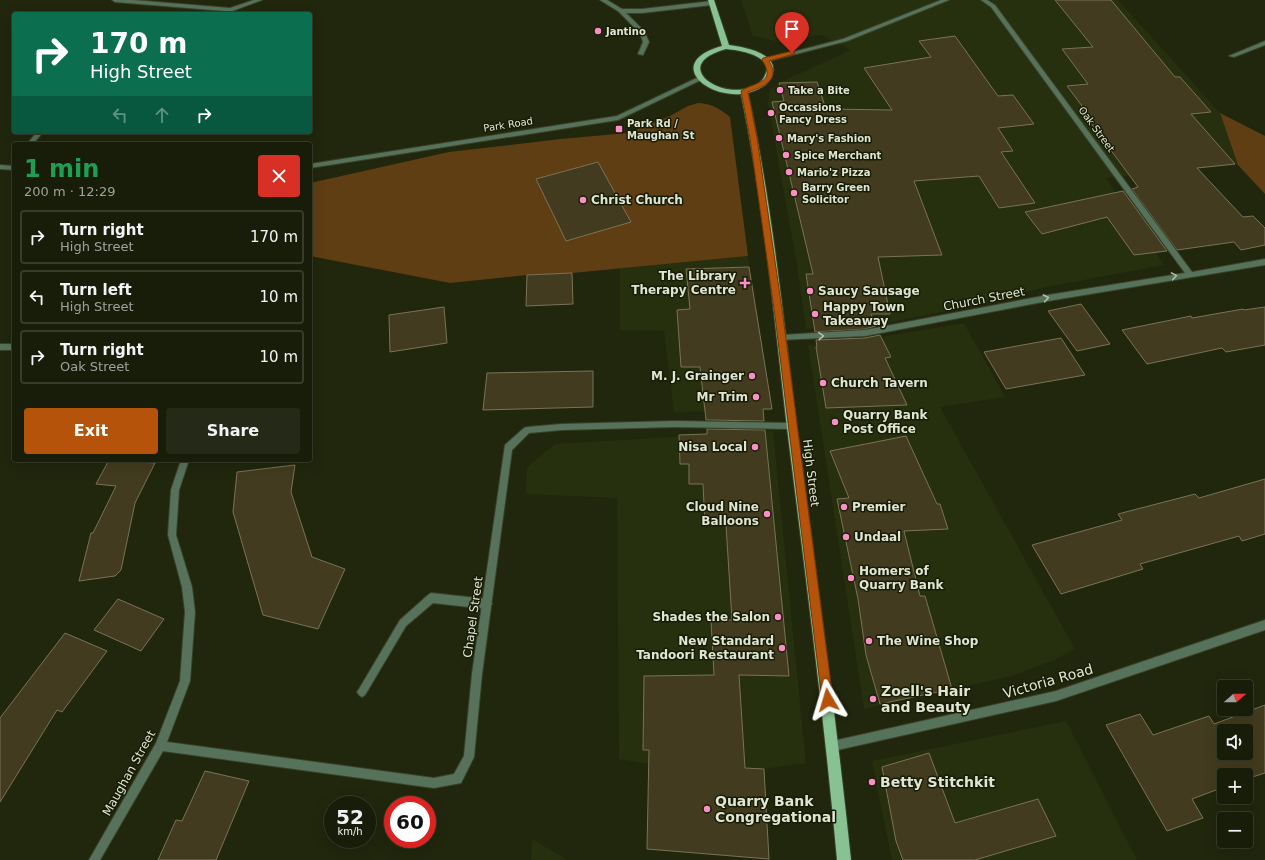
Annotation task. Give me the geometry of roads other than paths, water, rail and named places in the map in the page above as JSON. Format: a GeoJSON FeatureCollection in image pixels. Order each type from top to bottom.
{"type":"FeatureCollection","features":[{"type":"Feature","properties":{"kind":"main road"},"geometry":{"type":"LineString","coordinates":[[711,2],[726,48]]}},
{"type":"Feature","properties":{"kind":"main road"},"geometry":{"type":"LineString","coordinates":[[726,48],[748,50],[758,54],[770,66],[770,73],[767,80],[761,85],[744,91],[722,90],[714,87],[701,78],[697,72],[697,65],[700,58],[706,53],[726,48]]}},
{"type":"Feature","properties":{"kind":"main road","name":"High Street"},"geometry":{"type":"LineString","coordinates":[[744,91],[754,138],[782,338],[792,426],[834,746],[844,860]]}},
{"type":"Feature","properties":{"kind":"street"},"geometry":{"type":"LineString","coordinates":[[115,0],[230,10]]}},
{"type":"Feature","properties":{"kind":"street"},"geometry":{"type":"LineString","coordinates":[[226,12],[259,0]]}},
{"type":"Feature","properties":{"kind":"street"},"geometry":{"type":"LineString","coordinates":[[603,0],[621,11],[642,32],[646,42],[641,54]]}},
{"type":"Feature","properties":{"kind":"street"},"geometry":{"type":"LineString","coordinates":[[765,60],[845,40],[946,0]]}},
{"type":"Feature","properties":{"kind":"street","name":"Oak Street"},"geometry":{"type":"LineString","coordinates":[[984,0],[993,6],[1189,273]]}},
{"type":"Feature","properties":{"kind":"street"},"geometry":{"type":"LineString","coordinates":[[621,11],[642,11],[711,2]]}},
{"type":"Feature","properties":{"kind":"street"},"geometry":{"type":"LineString","coordinates":[[1232,56],[1265,43]]}},
{"type":"Feature","properties":{"kind":"street","name":"Park Road"},"geometry":{"type":"LineString","coordinates":[[312,166],[618,118],[701,78]]}},
{"type":"Feature","properties":{"kind":"street"},"geometry":{"type":"LineString","coordinates":[[32,142],[38,134]]}},
{"type":"Feature","properties":{"kind":"street"},"geometry":{"type":"LineString","coordinates":[[0,167],[12,167]]}},
{"type":"Feature","properties":{"kind":"street","name":"Church Street"},"geometry":{"type":"LineString","coordinates":[[782,338],[865,333],[1048,298],[1189,273],[1265,262]]}},
{"type":"Feature","properties":{"kind":"street"},"geometry":{"type":"LineString","coordinates":[[0,347],[12,347]]}},
{"type":"Feature","properties":{"kind":"street","name":"Chapel Street"},"geometry":{"type":"LineString","coordinates":[[160,746],[434,783],[457,779],[469,757],[477,674],[508,448],[527,430],[562,427],[667,425],[792,426]]}},
{"type":"Feature","properties":{"kind":"street","name":"Maughan Street"},"geometry":{"type":"LineString","coordinates":[[94,860],[160,746],[185,681],[190,612],[187,586],[172,535],[175,490],[185,462]]}},
{"type":"Feature","properties":{"kind":"street"},"geometry":{"type":"LineString","coordinates":[[362,692],[403,623],[431,598],[487,604]]}},
{"type":"Feature","properties":{"kind":"street","name":"Victoria Road"},"geometry":{"type":"LineString","coordinates":[[834,746],[1056,696],[1265,625]]}},
{"type":"Feature","properties":{"kind":"place","name":"Jantino"},"geometry":{"type":"Point","coordinates":[598,31]}},
{"type":"Feature","properties":{"kind":"place","name":"Take a Bite"},"geometry":{"type":"Point","coordinates":[780,90]}},
{"type":"Feature","properties":{"kind":"place","name":"Occassions Fancy Dress"},"geometry":{"type":"Point","coordinates":[771,113]}},
{"type":"Feature","properties":{"kind":"place","name":"Park Rd / Maughan St"},"geometry":{"type":"Point","coordinates":[619,129]}},
{"type":"Feature","properties":{"kind":"place","name":"Mary's Fashion"},"geometry":{"type":"Point","coordinates":[779,138]}},
{"type":"Feature","properties":{"kind":"place","name":"Spice Merchant"},"geometry":{"type":"Point","coordinates":[786,155]}},
{"type":"Feature","properties":{"kind":"place","name":"Mario'z Pizza"},"geometry":{"type":"Point","coordinates":[789,172]}},
{"type":"Feature","properties":{"kind":"place","name":"Barry Green Solicitor"},"geometry":{"type":"Point","coordinates":[794,193]}},
{"type":"Feature","properties":{"kind":"place","name":"Christ Church"},"geometry":{"type":"Point","coordinates":[583,200]}},
{"type":"Feature","properties":{"kind":"place","name":"The Library Therapy Centre"},"geometry":{"type":"Point","coordinates":[745,283]}},
{"type":"Feature","properties":{"kind":"place","name":"Saucy Sausage"},"geometry":{"type":"Point","coordinates":[810,291]}},
{"type":"Feature","properties":{"kind":"place","name":"Happy Town Takeaway"},"geometry":{"type":"Point","coordinates":[815,314]}},
{"type":"Feature","properties":{"kind":"place","name":"M. J. Grainger"},"geometry":{"type":"Point","coordinates":[752,376]}},
{"type":"Feature","properties":{"kind":"place","name":"Church Tavern"},"geometry":{"type":"Point","coordinates":[823,383]}},
{"type":"Feature","properties":{"kind":"place","name":"Mr Trim"},"geometry":{"type":"Point","coordinates":[756,397]}},
{"type":"Feature","properties":{"kind":"place","name":"Quarry Bank Post Office"},"geometry":{"type":"Point","coordinates":[835,422]}},
{"type":"Feature","properties":{"kind":"place","name":"Nisa Local"},"geometry":{"type":"Point","coordinates":[755,447]}},
{"type":"Feature","properties":{"kind":"place","name":"Premier"},"geometry":{"type":"Point","coordinates":[844,507]}},
{"type":"Feature","properties":{"kind":"place","name":"Cloud Nine Balloons"},"geometry":{"type":"Point","coordinates":[767,514]}},
{"type":"Feature","properties":{"kind":"place","name":"Undaal"},"geometry":{"type":"Point","coordinates":[846,537]}},
{"type":"Feature","properties":{"kind":"place","name":"Homers of Quarry Bank"},"geometry":{"type":"Point","coordinates":[851,578]}},
{"type":"Feature","properties":{"kind":"place","name":"Shades the Salon"},"geometry":{"type":"Point","coordinates":[778,617]}},
{"type":"Feature","properties":{"kind":"place","name":"The Wine Shop"},"geometry":{"type":"Point","coordinates":[869,641]}},
{"type":"Feature","properties":{"kind":"place","name":"New Standard Tandoori Restaurant"},"geometry":{"type":"Point","coordinates":[782,648]}},
{"type":"Feature","properties":{"kind":"place","name":"Zoell's Hair and Beauty"},"geometry":{"type":"Point","coordinates":[873,699]}},
{"type":"Feature","properties":{"kind":"place","name":"Betty Stitchkit"},"geometry":{"type":"Point","coordinates":[872,782]}},
{"type":"Feature","properties":{"kind":"place","name":"Quarry Bank Congregational"},"geometry":{"type":"Point","coordinates":[707,809]}}]}
